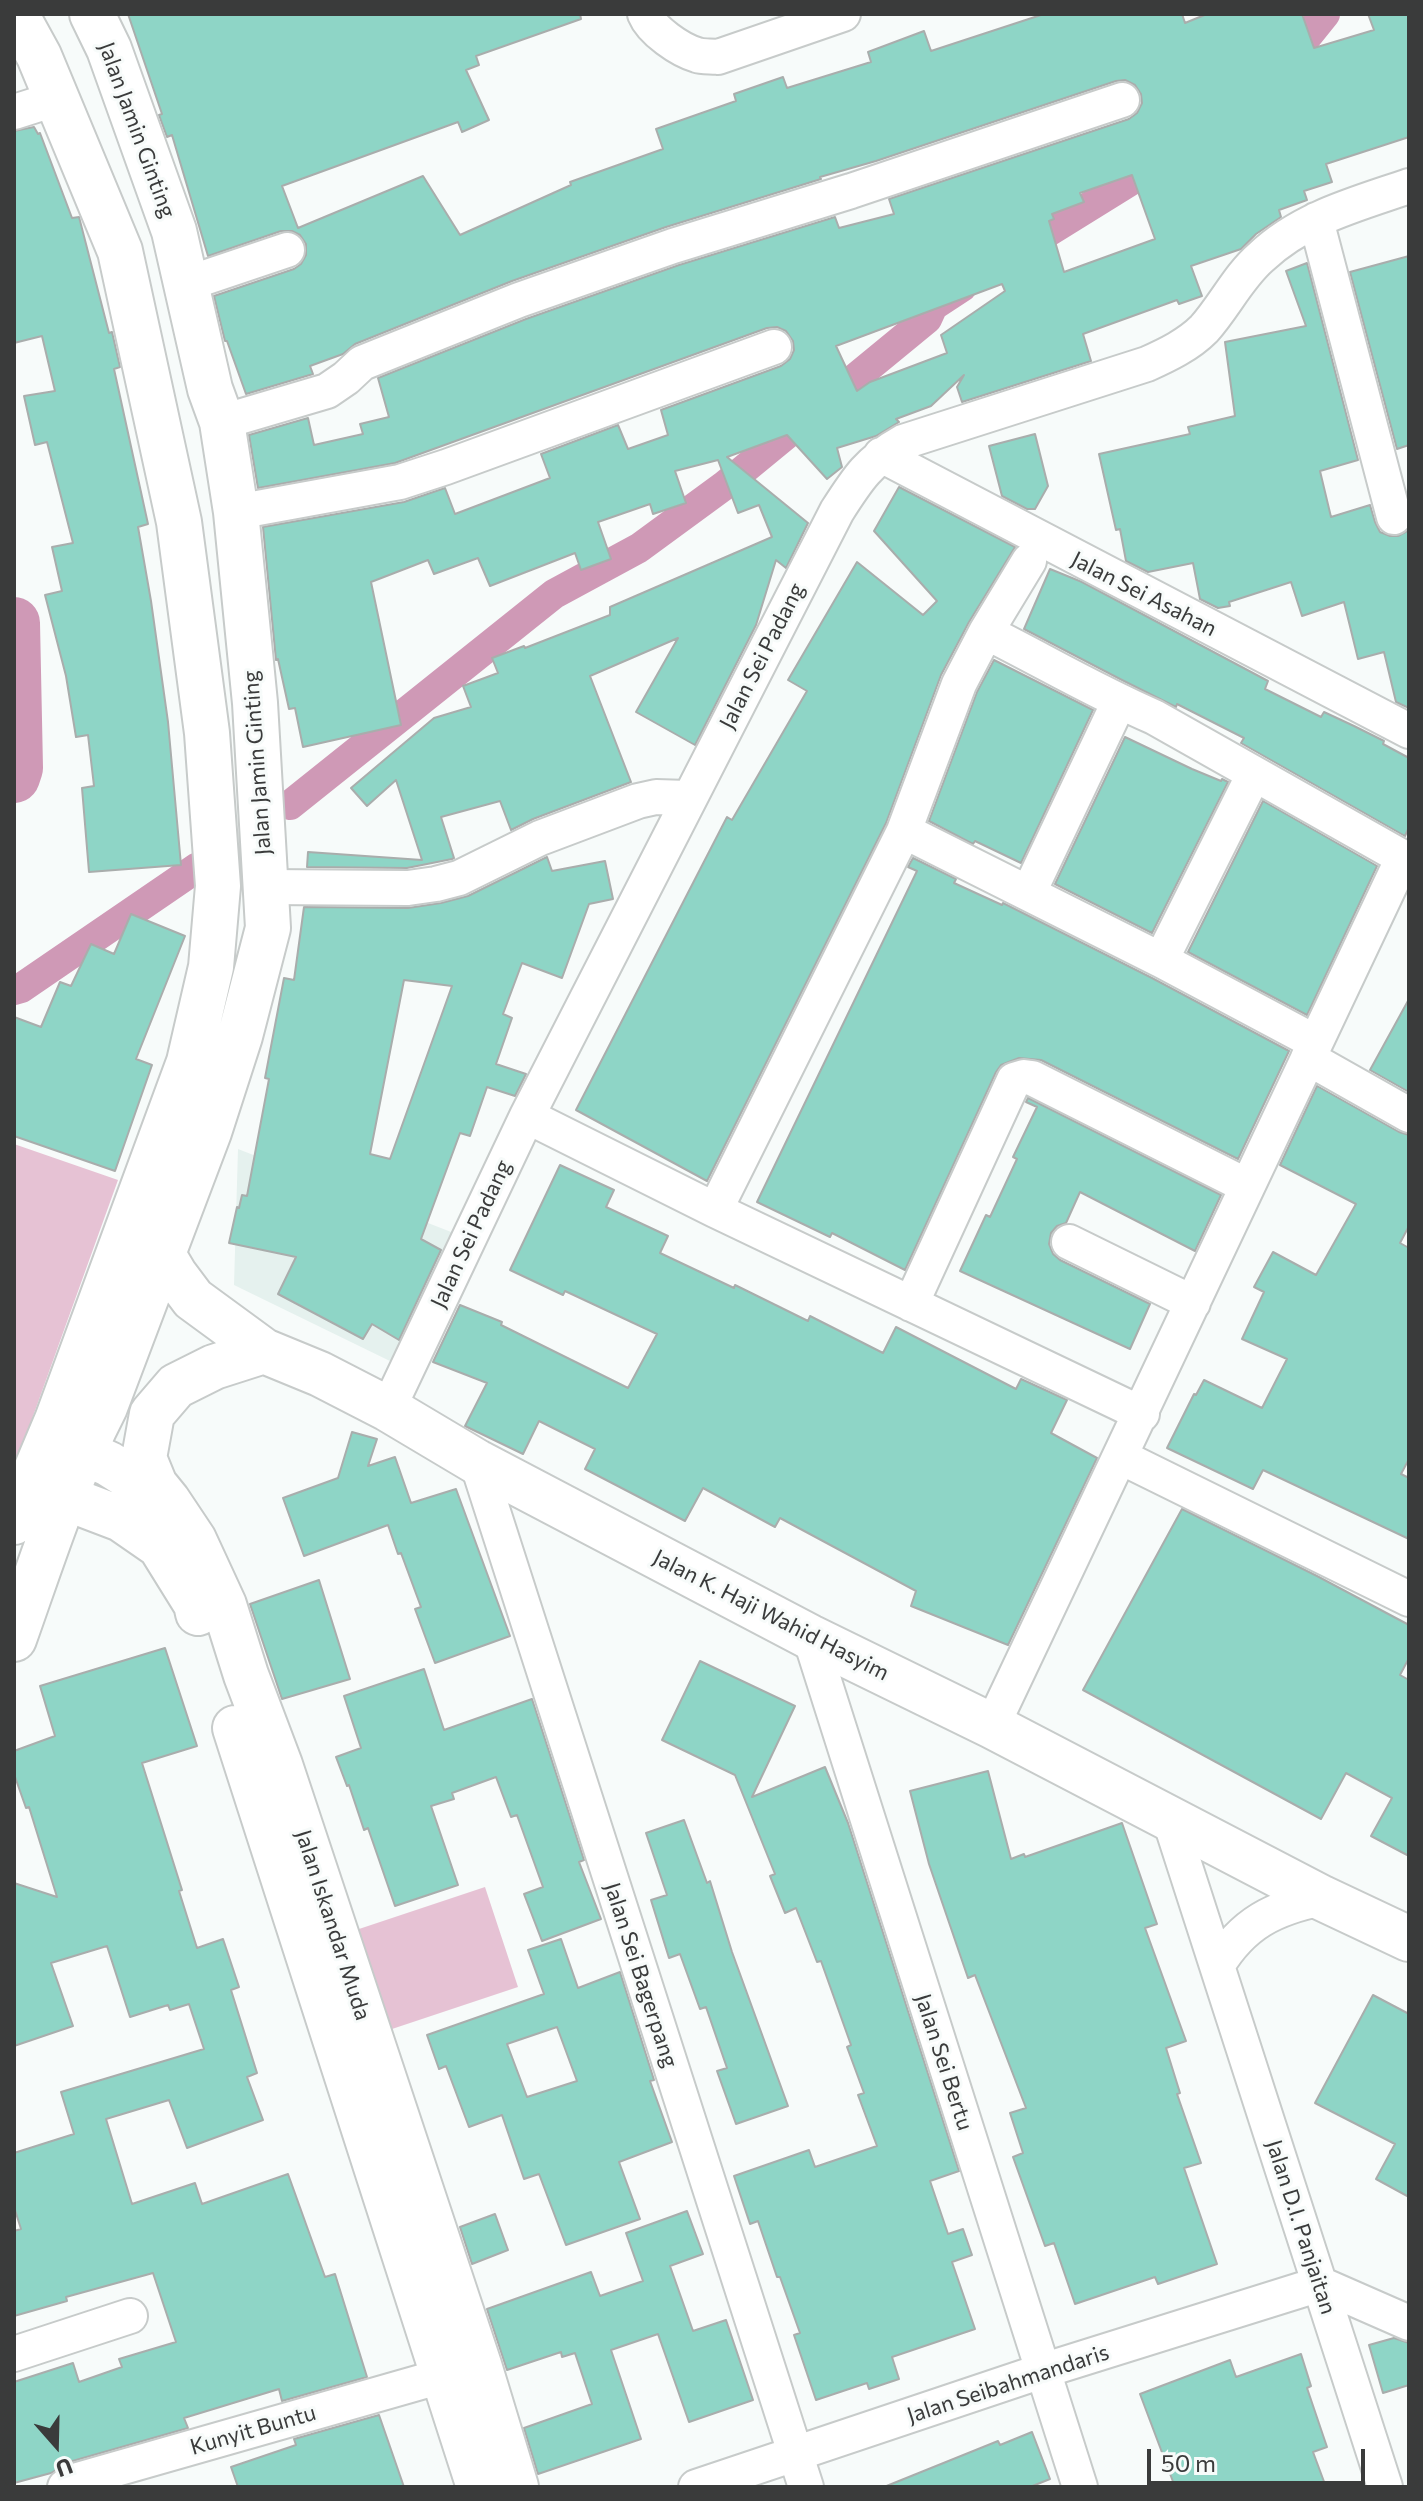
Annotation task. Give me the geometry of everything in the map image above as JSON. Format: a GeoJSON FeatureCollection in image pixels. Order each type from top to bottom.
{"type":"FeatureCollection","features":[{"type":"Feature","properties":{"kind":"main road"},"geometry":{"type":"LineString","coordinates":[[14,1639],[35,1501],[63,1436],[189,1062],[211,967],[218,886],[207,733],[179,522],[120,251],[58,98],[16,14]]}},
{"type":"Feature","properties":{"kind":"main road","name":"Jalan Jamin Ginting"},"geometry":{"type":"LineString","coordinates":[[92,14],[109,49],[174,231],[210,389],[222,422],[236,512],[255,703],[268,928],[240,1036],[209,1132],[105,1407]]}},
{"type":"Feature","properties":{"kind":"main road"},"geometry":{"type":"LineString","coordinates":[[179,522],[236,512]]}},
{"type":"Feature","properties":{"kind":"main road","name":"Jalan K. Haji Wahid Hasyim"},"geometry":{"type":"LineString","coordinates":[[162,1253],[193,1299],[264,1351],[320,1374],[388,1409],[477,1462],[810,1637],[992,1726],[1322,1898],[1409,1939]]}},
{"type":"Feature","properties":{"kind":"main road"},"geometry":{"type":"LineString","coordinates":[[63,1436],[105,1407],[186,1372],[225,1358],[264,1351]]}},
{"type":"Feature","properties":{"kind":"main road"},"geometry":{"type":"LineString","coordinates":[[168,1501],[155,1485],[144,1458],[152,1414],[176,1386],[214,1367],[264,1351]]}},
{"type":"Feature","properties":{"kind":"main road","name":"Jalan Iskandar Muda"},"geometry":{"type":"LineString","coordinates":[[63,1436],[168,1501],[194,1540],[224,1605],[280,1765],[424,2258],[442,2376],[479,2487]]}},
{"type":"Feature","properties":{"kind":"main road","name":"Jalan Iskandar Muda"},"geometry":{"type":"LineString","coordinates":[[35,1501],[121,1519],[160,1546],[196,1604],[424,2258],[516,2487]]}},
{"type":"Feature","properties":{"kind":"street"},"geometry":{"type":"LineString","coordinates":[[645,14],[666,38],[698,56],[718,57],[843,14]]}},
{"type":"Feature","properties":{"kind":"street"},"geometry":{"type":"LineString","coordinates":[[14,112],[58,98]]}},
{"type":"Feature","properties":{"kind":"street"},"geometry":{"type":"LineString","coordinates":[[222,422],[327,391],[362,363],[519,300],[673,246],[851,191],[1122,100]]}},
{"type":"Feature","properties":{"kind":"street","name":"Jalan Sei Padang"},"geometry":{"type":"LineString","coordinates":[[388,1409],[527,1116],[688,798],[837,511],[857,480],[881,455],[903,442],[1147,364],[1175,351],[1203,330],[1258,259],[1286,235],[1316,220],[1409,186]]}},
{"type":"Feature","properties":{"kind":"street"},"geometry":{"type":"LineString","coordinates":[[1316,220],[1394,517]]}},
{"type":"Feature","properties":{"kind":"street"},"geometry":{"type":"LineString","coordinates":[[186,284],[287,250]]}},
{"type":"Feature","properties":{"kind":"street"},"geometry":{"type":"LineString","coordinates":[[236,512],[400,482],[774,347]]}},
{"type":"Feature","properties":{"kind":"street","name":"Jalan Sei Asahan"},"geometry":{"type":"LineString","coordinates":[[881,455],[1409,731]]}},
{"type":"Feature","properties":{"kind":"street"},"geometry":{"type":"LineString","coordinates":[[715,1210],[904,831],[959,684],[1029,561]]}},
{"type":"Feature","properties":{"kind":"street"},"geometry":{"type":"LineString","coordinates":[[986,632],[1119,702],[1154,717],[1406,859],[1247,1186],[1142,1414],[992,1726]]}},
{"type":"Feature","properties":{"kind":"street"},"geometry":{"type":"LineString","coordinates":[[1029,892],[1119,702]]}},
{"type":"Feature","properties":{"kind":"street"},"geometry":{"type":"LineString","coordinates":[[1161,960],[1254,774]]}},
{"type":"Feature","properties":{"kind":"street"},"geometry":{"type":"LineString","coordinates":[[265,887],[408,888],[436,884],[459,878],[540,838],[638,801],[656,797],[688,798]]}},
{"type":"Feature","properties":{"kind":"street"},"geometry":{"type":"LineString","coordinates":[[904,831],[1161,960],[1312,1050],[1409,1115]]}},
{"type":"Feature","properties":{"kind":"street"},"geometry":{"type":"LineString","coordinates":[[911,1304],[1014,1080],[1032,1078],[1247,1186]]}},
{"type":"Feature","properties":{"kind":"street"},"geometry":{"type":"LineString","coordinates":[[527,1116],[715,1210],[1142,1414]]}},
{"type":"Feature","properties":{"kind":"street"},"geometry":{"type":"LineString","coordinates":[[1069,1242],[1193,1303]]}},
{"type":"Feature","properties":{"kind":"street"},"geometry":{"type":"LineString","coordinates":[[1121,1457],[1409,1599]]}},
{"type":"Feature","properties":{"kind":"street","name":"Jalan Sei Bagerpang"},"geometry":{"type":"LineString","coordinates":[[477,1462],[801,2471]]}},
{"type":"Feature","properties":{"kind":"street","name":"Jalan Sei Bertu"},"geometry":{"type":"LineString","coordinates":[[810,1637],[1080,2487]]}},
{"type":"Feature","properties":{"kind":"street","name":"Jalan D.I. Panjaitan"},"geometry":{"type":"LineString","coordinates":[[1169,1817],[1385,2487]]}},
{"type":"Feature","properties":{"kind":"street"},"geometry":{"type":"LineString","coordinates":[[1217,1966],[1229,1946],[1253,1923],[1291,1904],[1322,1898]]}},
{"type":"Feature","properties":{"kind":"street"},"geometry":{"type":"LineString","coordinates":[[1320,2284],[1409,2323]]}},
{"type":"Feature","properties":{"kind":"street","name":"Jalan Seibahmandaris"},"geometry":{"type":"LineString","coordinates":[[696,2487],[801,2471],[1042,2371],[1320,2284]]}},
{"type":"Feature","properties":{"kind":"street"},"geometry":{"type":"LineString","coordinates":[[14,2354],[130,2316]]}},
{"type":"Feature","properties":{"kind":"street","name":"Kunyit Buntu"},"geometry":{"type":"LineString","coordinates":[[65,2487],[74,2481],[442,2376]]}},
{"type":"Feature","properties":{"kind":"shaded area"},"geometry":{"type":"Polygon","coordinates":[[[14,1144],[118,1180],[14,1469],[14,1144]]]}},
{"type":"Feature","properties":{"kind":"shaded area"},"geometry":{"type":"Polygon","coordinates":[[[238,1149],[464,1237],[394,1363],[234,1285],[238,1149]]]}},
{"type":"Feature","properties":{"kind":"shaded area"},"geometry":{"type":"Polygon","coordinates":[[[485,1887],[518,1987],[377,2034],[344,1934],[485,1887]]]}},
{"type":"Feature","properties":{"kind":"building"},"geometry":{"type":"Polygon","coordinates":[[[128,14],[580,14],[581,19],[476,56],[479,65],[466,70],[489,120],[462,132],[458,122],[282,186],[298,228],[423,176],[460,235],[571,185],[570,182],[663,149],[656,129],[736,101],[734,94],[783,77],[787,88],[871,62],[868,52],[924,31],[931,51],[1044,14],[1182,14],[1185,23],[1207,14],[1302,14],[1314,48],[1374,30],[1368,14],[1409,14],[1409,137],[1326,164],[1332,182],[1304,191],[1307,200],[1279,210],[1281,217],[1241,249],[1191,266],[1202,296],[1179,304],[1177,300],[1083,334],[1091,361],[962,402],[957,387],[964,375],[931,406],[896,419],[899,422],[876,436],[837,448],[842,467],[827,479],[787,435],[727,457],[808,523],[786,568],[776,560],[756,625],[695,745],[636,712],[678,638],[590,676],[631,782],[511,830],[500,801],[441,817],[454,858],[407,868],[307,867],[308,852],[422,860],[396,780],[367,806],[351,788],[434,718],[471,707],[463,686],[498,673],[492,658],[610,615],[610,607],[772,537],[759,505],[738,513],[718,460],[675,471],[686,503],[653,514],[650,504],[598,522],[611,559],[581,570],[575,553],[490,586],[478,558],[434,574],[428,560],[371,582],[401,725],[303,747],[295,708],[289,709],[276,660],[263,527],[404,502],[445,488],[455,514],[550,478],[541,454],[618,425],[628,449],[668,435],[661,410],[781,366],[790,359],[794,350],[793,341],[786,331],[777,327],[767,328],[395,463],[258,488],[249,435],[308,418],[314,445],[363,434],[360,424],[389,417],[378,378],[526,319],[679,265],[835,217],[839,228],[894,214],[889,199],[1129,119],[1137,113],[1142,103],[1141,94],[1135,85],[1125,80],[1116,81],[666,227],[512,281],[355,344],[343,354],[310,366],[313,374],[246,394],[225,341],[214,296],[294,269],[306,255],[306,244],[300,235],[281,231],[208,256],[172,135],[167,137],[159,115],[162,114],[128,14]],[[1132,175],[1080,193],[1084,202],[1052,214],[1054,219],[1049,221],[1064,272],[1155,239],[1132,175]],[[1002,284],[836,346],[857,391],[870,382],[947,353],[941,335],[1005,291],[1002,284]]]}},
{"type":"Feature","properties":{"kind":"building"},"geometry":{"type":"Polygon","coordinates":[[[34,127],[40,133],[72,218],[79,217],[120,367],[114,369],[148,524],[138,527],[168,722],[181,865],[89,872],[82,788],[94,786],[88,735],[76,737],[66,676],[45,595],[62,591],[52,547],[73,543],[47,442],[35,445],[24,396],[55,391],[42,336],[14,343],[14,131],[34,127]]]}},
{"type":"Feature","properties":{"kind":"building"},"geometry":{"type":"Polygon","coordinates":[[[1409,256],[1409,445],[1397,449],[1350,272],[1409,256]]]}},
{"type":"Feature","properties":{"kind":"building"},"geometry":{"type":"Polygon","coordinates":[[[1307,263],[1358,460],[1320,471],[1331,517],[1370,505],[1380,532],[1398,536],[1409,530],[1409,708],[1396,702],[1384,652],[1358,659],[1344,602],[1302,616],[1291,582],[1218,608],[1200,599],[1193,563],[1148,572],[1126,561],[1120,529],[1116,530],[1099,454],[1190,434],[1188,427],[1235,416],[1225,342],[1306,326],[1286,271],[1307,263]]]}},
{"type":"Feature","properties":{"kind":"building"},"geometry":{"type":"Polygon","coordinates":[[[1035,434],[1048,486],[1035,509],[1027,509],[1002,496],[989,446],[1035,434]]]}},
{"type":"Feature","properties":{"kind":"building"},"geometry":{"type":"Polygon","coordinates":[[[899,487],[1015,547],[941,675],[886,823],[707,1181],[576,1110],[727,817],[732,820],[807,691],[788,680],[857,562],[923,615],[937,601],[874,531],[899,487]]]}},
{"type":"Feature","properties":{"kind":"building"},"geometry":{"type":"Polygon","coordinates":[[[1050,569],[1082,582],[1268,681],[1265,689],[1321,717],[1324,712],[1354,726],[1409,758],[1409,827],[1405,836],[1241,743],[1244,738],[1177,704],[1176,707],[1024,629],[1050,569]]]}},
{"type":"Feature","properties":{"kind":"building"},"geometry":{"type":"Polygon","coordinates":[[[994,660],[1093,710],[1021,863],[975,841],[973,844],[929,821],[977,692],[994,660]]]}},
{"type":"Feature","properties":{"kind":"building"},"geometry":{"type":"Polygon","coordinates":[[[1125,737],[1192,769],[1228,782],[1152,933],[1055,884],[1125,737]]]}},
{"type":"Feature","properties":{"kind":"building"},"geometry":{"type":"Polygon","coordinates":[[[1263,801],[1377,866],[1307,1015],[1188,952],[1263,801]]]}},
{"type":"Feature","properties":{"kind":"building"},"geometry":{"type":"Polygon","coordinates":[[[547,857],[552,871],[605,861],[613,899],[589,904],[562,978],[522,963],[503,1014],[512,1018],[496,1064],[526,1074],[515,1096],[487,1087],[470,1136],[460,1133],[421,1239],[441,1250],[399,1340],[372,1324],[363,1339],[278,1294],[296,1257],[229,1243],[237,1207],[242,1195],[247,1196],[284,978],[294,980],[304,907],[408,908],[468,896],[547,857]],[[404,980],[370,1154],[390,1159],[452,986],[404,980]]]}},
{"type":"Feature","properties":{"kind":"building"},"geometry":{"type":"Polygon","coordinates":[[[913,858],[956,879],[954,883],[1003,903],[1289,1051],[1238,1159],[1041,1060],[1019,1058],[1001,1065],[996,1072],[905,1270],[832,1233],[830,1237],[757,1202],[917,871],[908,867],[913,858]]]}},
{"type":"Feature","properties":{"kind":"building"},"geometry":{"type":"Polygon","coordinates":[[[131,914],[185,936],[136,1059],[152,1065],[115,1171],[14,1136],[14,1017],[41,1027],[60,982],[71,986],[91,944],[114,954],[131,914]]]}},
{"type":"Feature","properties":{"kind":"building"},"geometry":{"type":"Polygon","coordinates":[[[1409,999],[1409,1092],[1370,1070],[1409,999]]]}},
{"type":"Feature","properties":{"kind":"building"},"geometry":{"type":"Polygon","coordinates":[[[1317,1086],[1409,1135],[1409,1226],[1400,1243],[1409,1248],[1409,1459],[1401,1474],[1409,1478],[1409,1539],[1263,1470],[1253,1489],[1167,1448],[1204,1380],[1262,1408],[1287,1359],[1242,1339],[1264,1292],[1254,1287],[1273,1252],[1316,1275],[1356,1204],[1280,1165],[1317,1086]]]}},
{"type":"Feature","properties":{"kind":"building"},"geometry":{"type":"Polygon","coordinates":[[[1028,1098],[1221,1195],[1195,1251],[1080,1192],[1066,1223],[1057,1226],[1051,1233],[1049,1244],[1060,1260],[1150,1304],[1130,1349],[960,1271],[1017,1159],[1013,1157],[1037,1107],[1026,1102],[1028,1098]]]}},
{"type":"Feature","properties":{"kind":"building"},"geometry":{"type":"Polygon","coordinates":[[[560,1165],[614,1190],[606,1207],[668,1236],[660,1253],[734,1288],[735,1285],[808,1321],[810,1316],[883,1353],[896,1327],[1016,1389],[1021,1379],[1067,1400],[1051,1433],[1097,1458],[1008,1645],[911,1606],[916,1591],[780,1518],[775,1527],[703,1488],[685,1521],[585,1469],[595,1449],[539,1421],[523,1454],[465,1426],[487,1383],[433,1362],[460,1305],[502,1322],[501,1325],[628,1388],[657,1334],[565,1291],[563,1295],[510,1270],[560,1165]]]}},
{"type":"Feature","properties":{"kind":"building"},"geometry":{"type":"Polygon","coordinates":[[[352,1432],[377,1439],[368,1466],[395,1457],[411,1503],[456,1489],[510,1636],[435,1663],[415,1609],[421,1607],[388,1525],[304,1556],[283,1498],[338,1478],[352,1432]]]}},
{"type":"Feature","properties":{"kind":"building"},"geometry":{"type":"Polygon","coordinates":[[[1182,1509],[1409,1625],[1409,1658],[1400,1675],[1409,1680],[1409,1856],[1371,1836],[1392,1798],[1346,1773],[1321,1819],[1083,1690],[1182,1509]]]}},
{"type":"Feature","properties":{"kind":"building"},"geometry":{"type":"Polygon","coordinates":[[[319,1580],[350,1679],[282,1699],[250,1604],[319,1580]]]}},
{"type":"Feature","properties":{"kind":"building"},"geometry":{"type":"Polygon","coordinates":[[[165,1648],[197,1746],[142,1763],[197,1948],[223,1939],[239,1987],[231,1990],[257,2073],[247,2077],[263,2120],[187,2148],[169,2100],[106,2119],[132,2204],[195,2183],[202,2204],[288,2174],[325,2277],[335,2274],[367,2377],[282,2401],[279,2389],[184,2418],[188,2428],[69,2462],[51,2473],[14,2483],[14,2382],[73,2363],[79,2382],[122,2367],[119,2359],[176,2342],[153,2273],[66,2297],[67,2301],[14,2316],[14,2231],[21,2229],[14,2207],[14,2153],[74,2134],[61,2092],[204,2049],[189,2004],[170,2010],[168,2005],[130,2017],[107,1946],[51,1963],[73,2026],[14,2046],[14,1883],[57,1897],[29,1807],[26,1808],[14,1774],[14,1751],[55,1736],[40,1686],[165,1648]]]}},
{"type":"Feature","properties":{"kind":"building"},"geometry":{"type":"Polygon","coordinates":[[[700,1661],[795,1706],[752,1797],[825,1767],[848,1823],[959,2171],[930,2181],[948,2234],[963,2229],[972,2255],[952,2262],[975,2329],[892,2357],[899,2379],[869,2389],[867,2383],[816,2400],[794,2335],[800,2333],[780,2277],[777,2277],[758,2221],[750,2224],[734,2176],[809,2150],[815,2167],[877,2146],[858,2095],[864,2093],[847,2047],[851,2045],[821,1961],[817,1962],[796,1908],[785,1913],[770,1876],[775,1874],[735,1775],[662,1740],[700,1661]]]}},
{"type":"Feature","properties":{"kind":"building"},"geometry":{"type":"Polygon","coordinates":[[[424,1669],[444,1730],[532,1699],[584,1860],[579,1862],[601,1919],[542,1941],[524,1894],[543,1887],[517,1815],[511,1817],[496,1777],[452,1793],[454,1799],[431,1806],[458,1885],[395,1906],[368,1828],[364,1830],[336,1757],[361,1748],[344,1696],[424,1669]]]}},
{"type":"Feature","properties":{"kind":"building"},"geometry":{"type":"Polygon","coordinates":[[[988,1771],[1011,1859],[1024,1854],[1025,1857],[1122,1823],[1157,1924],[1145,1928],[1186,2041],[1166,2048],[1180,2093],[1177,2094],[1201,2163],[1184,2168],[1217,2264],[1158,2284],[1155,2277],[1075,2304],[1054,2243],[1045,2246],[1013,2157],[1023,2153],[1010,2113],[1026,2108],[975,1975],[968,1978],[929,1864],[910,1791],[988,1771]]]}},
{"type":"Feature","properties":{"kind":"building"},"geometry":{"type":"Polygon","coordinates":[[[684,1820],[707,1883],[710,1881],[732,1952],[788,2106],[736,2124],[717,2071],[727,2068],[706,2007],[700,2009],[680,1954],[669,1958],[651,1900],[667,1895],[646,1833],[684,1820]]]}},
{"type":"Feature","properties":{"kind":"building"},"geometry":{"type":"Polygon","coordinates":[[[561,1939],[578,1988],[620,1972],[654,2080],[650,2081],[672,2142],[619,2162],[640,2219],[566,2245],[539,2174],[524,2179],[502,2115],[469,2127],[446,2066],[439,2069],[427,2035],[544,1994],[528,1950],[561,1939]],[[557,2027],[507,2044],[527,2097],[577,2081],[557,2027]]]}},
{"type":"Feature","properties":{"kind":"building"},"geometry":{"type":"Polygon","coordinates":[[[1373,1995],[1409,2014],[1409,2197],[1376,2179],[1395,2144],[1315,2103],[1373,1995]]]}},
{"type":"Feature","properties":{"kind":"building"},"geometry":{"type":"Polygon","coordinates":[[[687,2211],[703,2254],[670,2266],[693,2331],[726,2320],[753,2400],[689,2422],[658,2334],[611,2350],[641,2439],[538,2474],[524,2428],[592,2404],[575,2353],[562,2357],[561,2352],[507,2370],[487,2309],[591,2272],[600,2296],[643,2281],[626,2233],[687,2211]]]}},
{"type":"Feature","properties":{"kind":"building"},"geometry":{"type":"Polygon","coordinates":[[[495,2214],[508,2250],[472,2264],[460,2227],[495,2214]]]}},
{"type":"Feature","properties":{"kind":"building"},"geometry":{"type":"Polygon","coordinates":[[[1394,2338],[1409,2343],[1409,2385],[1383,2393],[1369,2345],[1394,2338]]]}},
{"type":"Feature","properties":{"kind":"building"},"geometry":{"type":"Polygon","coordinates":[[[1301,2354],[1311,2386],[1307,2388],[1327,2447],[1313,2452],[1326,2487],[1175,2487],[1140,2394],[1230,2360],[1236,2377],[1301,2354]]]}},
{"type":"Feature","properties":{"kind":"building"},"geometry":{"type":"Polygon","coordinates":[[[379,2415],[404,2487],[238,2487],[231,2467],[296,2445],[294,2439],[379,2415]]]}},
{"type":"Feature","properties":{"kind":"building"},"geometry":{"type":"Polygon","coordinates":[[[1032,2432],[1050,2479],[1030,2487],[884,2487],[998,2441],[1000,2445],[1032,2432]]]}},
{"type":"Feature","properties":{"kind":"waterway"},"geometry":{"type":"LineString","coordinates":[[1284,65],[1325,14]]}},
{"type":"Feature","properties":{"kind":"waterway"},"geometry":{"type":"LineString","coordinates":[[1019,250],[1169,157]]}},
{"type":"Feature","properties":{"kind":"waterway"},"geometry":{"type":"LineString","coordinates":[[290,805],[554,594],[639,548],[725,485],[927,319],[933,306],[962,287]]}},
{"type":"Feature","properties":{"kind":"waterway"},"geometry":{"type":"LineString","coordinates":[[14,623],[17,768],[14,777]]}},
{"type":"Feature","properties":{"kind":"waterway"},"geometry":{"type":"LineString","coordinates":[[14,990],[198,867]]}}]}
